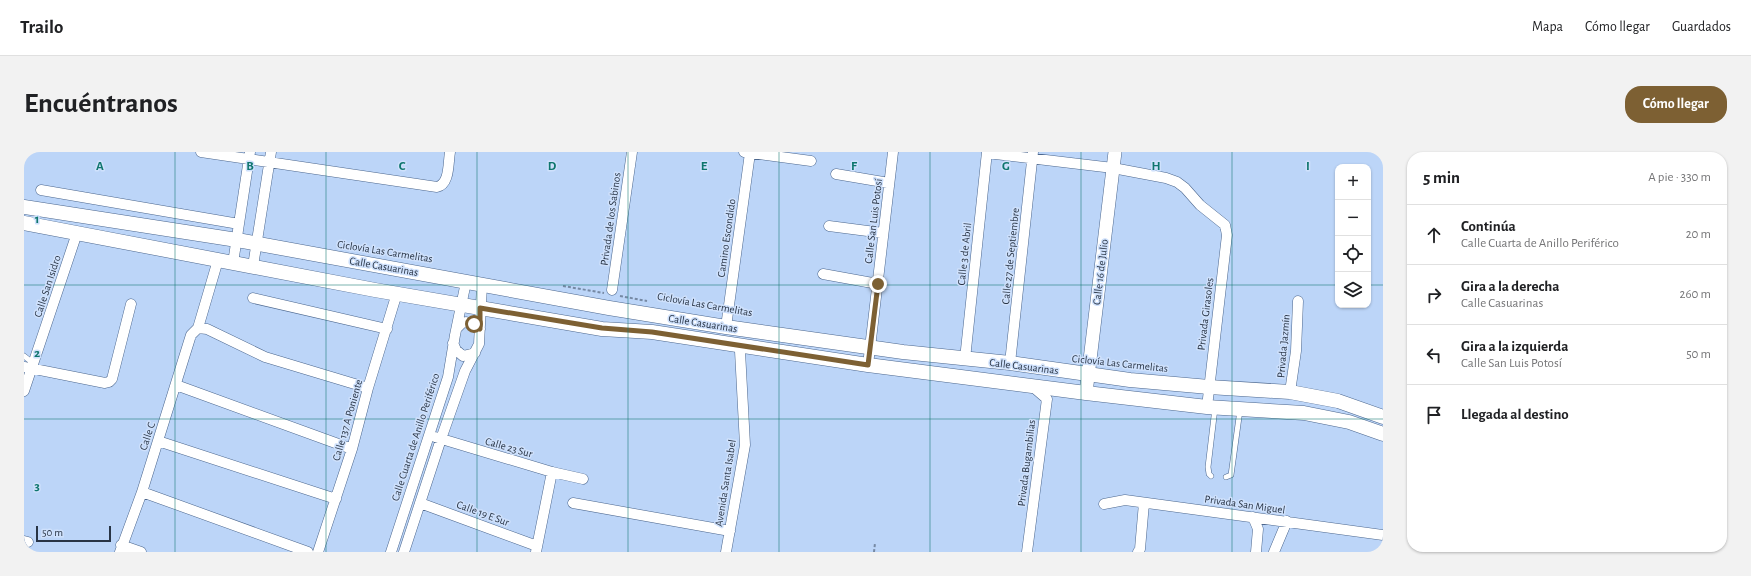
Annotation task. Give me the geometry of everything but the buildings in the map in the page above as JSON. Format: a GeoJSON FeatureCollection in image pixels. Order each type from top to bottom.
{"type":"FeatureCollection","features":[{"type":"Feature","properties":{"kind":"main road","name":"Calle Casuarinas"},"geometry":{"type":"LineString","coordinates":[[24,207],[237,240],[609,308],[726,327],[870,347],[1088,374],[1209,387],[1290,392],[1338,400],[1383,417]]}},
{"type":"Feature","properties":{"kind":"main road","name":"Calle Casuarinas"},"geometry":{"type":"LineString","coordinates":[[24,223],[397,293],[602,328],[652,332],[868,365],[1029,384],[1086,393],[1211,407],[1304,413],[1349,422],[1383,434]]}},
{"type":"Feature","properties":{"kind":"street"},"geometry":{"type":"LineString","coordinates":[[201,152],[270,157],[437,188],[442,186],[445,182],[450,152]]}},
{"type":"Feature","properties":{"kind":"street","name":"Privada de los Sabinos"},"geometry":{"type":"LineString","coordinates":[[614,293],[632,152]]}},
{"type":"Feature","properties":{"kind":"street"},"geometry":{"type":"LineString","coordinates":[[747,152],[800,156],[811,161]]}},
{"type":"Feature","properties":{"kind":"street","name":"Camino Escondido"},"geometry":{"type":"LineString","coordinates":[[726,327],[747,152]]}},
{"type":"Feature","properties":{"kind":"street","name":"Calle San Luis Potosí"},"geometry":{"type":"LineString","coordinates":[[868,365],[893,152]]}},
{"type":"Feature","properties":{"kind":"street"},"geometry":{"type":"LineString","coordinates":[[987,152],[1033,155],[1113,168]]}},
{"type":"Feature","properties":{"kind":"street","name":"Calle 3 de Abril"},"geometry":{"type":"LineString","coordinates":[[966,359],[987,152]]}},
{"type":"Feature","properties":{"kind":"street","name":"Calle 16 de Julio"},"geometry":{"type":"LineString","coordinates":[[1086,393],[1115,152]]}},
{"type":"Feature","properties":{"kind":"street","name":"Calle 27 de Septiembre"},"geometry":{"type":"LineString","coordinates":[[1010,364],[1033,155]]}},
{"type":"Feature","properties":{"kind":"street"},"geometry":{"type":"LineString","coordinates":[[233,263],[250,156]]}},
{"type":"Feature","properties":{"kind":"street"},"geometry":{"type":"LineString","coordinates":[[253,266],[270,157]]}},
{"type":"Feature","properties":{"kind":"street","name":"Privada Girasoles"},"geometry":{"type":"LineString","coordinates":[[1113,168],[1166,178],[1177,182],[1185,188],[1200,205],[1225,225],[1227,235],[1209,387],[1211,407]]}},
{"type":"Feature","properties":{"kind":"street"},"geometry":{"type":"LineString","coordinates":[[836,174],[889,183]]}},
{"type":"Feature","properties":{"kind":"street"},"geometry":{"type":"LineString","coordinates":[[41,190],[239,224]]}},
{"type":"Feature","properties":{"kind":"street"},"geometry":{"type":"LineString","coordinates":[[829,226],[883,233]]}},
{"type":"Feature","properties":{"kind":"street","name":"Calle San Isidro"},"geometry":{"type":"LineString","coordinates":[[24,391],[30,367],[77,233]]}},
{"type":"Feature","properties":{"kind":"street","name":"Calle C"},"geometry":{"type":"LineString","coordinates":[[120,549],[142,492],[191,335],[198,328],[218,260]]}},
{"type":"Feature","properties":{"kind":"street"},"geometry":{"type":"LineString","coordinates":[[823,274],[878,284]]}},
{"type":"Feature","properties":{"kind":"street","name":"Calle Cuarta de Anillo Periférico"},"geometry":{"type":"LineString","coordinates":[[391,552],[448,377],[453,343],[466,282]]}},
{"type":"Feature","properties":{"kind":"street"},"geometry":{"type":"LineString","coordinates":[[404,552],[465,371],[479,344],[482,285]]}},
{"type":"Feature","properties":{"kind":"street","name":"Calle 137 A Poniente"},"geometry":{"type":"LineString","coordinates":[[318,552],[352,448],[368,388],[397,293]]}},
{"type":"Feature","properties":{"kind":"street"},"geometry":{"type":"LineString","coordinates":[[253,298],[387,328]]}},
{"type":"Feature","properties":{"kind":"street","name":"Privada Jazmín"},"geometry":{"type":"LineString","coordinates":[[1290,392],[1296,350],[1298,301]]}},
{"type":"Feature","properties":{"kind":"street"},"geometry":{"type":"LineString","coordinates":[[30,367],[109,382],[112,379],[131,304]]}},
{"type":"Feature","properties":{"kind":"street"},"geometry":{"type":"LineString","coordinates":[[457,328],[462,323],[466,322],[474,324],[480,329]]}},
{"type":"Feature","properties":{"kind":"street"},"geometry":{"type":"LineString","coordinates":[[198,328],[207,329],[265,357],[368,388]]}},
{"type":"Feature","properties":{"kind":"street"},"geometry":{"type":"LineString","coordinates":[[453,343],[456,350],[463,356],[475,353]]}},
{"type":"Feature","properties":{"kind":"street","name":"Avenida Santa Isabel"},"geometry":{"type":"LineString","coordinates":[[726,552],[745,445],[740,351],[741,346]]}},
{"type":"Feature","properties":{"kind":"street","name":"Privada Bugambilias"},"geometry":{"type":"LineString","coordinates":[[1027,552],[1047,399],[1029,384]]}},
{"type":"Feature","properties":{"kind":"street"},"geometry":{"type":"LineString","coordinates":[[176,385],[352,448]]}},
{"type":"Feature","properties":{"kind":"street","name":"Calle 23 Sur"},"geometry":{"type":"LineString","coordinates":[[429,436],[552,472],[583,479]]}},
{"type":"Feature","properties":{"kind":"street"},"geometry":{"type":"LineString","coordinates":[[158,442],[336,499]]}},
{"type":"Feature","properties":{"kind":"street"},"geometry":{"type":"LineString","coordinates":[[536,549],[552,472]]}},
{"type":"Feature","properties":{"kind":"street"},"geometry":{"type":"LineString","coordinates":[[142,492],[308,552]]}},
{"type":"Feature","properties":{"kind":"street","name":"Privada San Miguel"},"geometry":{"type":"LineString","coordinates":[[1104,504],[1125,500],[1383,535]]}},
{"type":"Feature","properties":{"kind":"street"},"geometry":{"type":"LineString","coordinates":[[573,502],[730,531]]}},
{"type":"Feature","properties":{"kind":"street","name":"Calle 19 E Sur"},"geometry":{"type":"LineString","coordinates":[[420,503],[536,549]]}},
{"type":"Feature","properties":{"kind":"street"},"geometry":{"type":"LineString","coordinates":[[1138,552],[1140,549],[1144,503]]}},
{"type":"Feature","properties":{"kind":"street"},"geometry":{"type":"LineString","coordinates":[[1253,517],[1258,529],[1256,552]]}},
{"type":"Feature","properties":{"kind":"street"},"geometry":{"type":"LineString","coordinates":[[1274,552],[1287,522]]}},
{"type":"Feature","properties":{"kind":"street"},"geometry":{"type":"LineString","coordinates":[[120,549],[141,552]]}},
{"type":"Feature","properties":{"kind":"lane"},"geometry":{"type":"LineString","coordinates":[[24,356],[30,367]]}},
{"type":"Feature","properties":{"kind":"lane"},"geometry":{"type":"LineString","coordinates":[[1211,407],[1208,467],[1209,474],[1211,476]]}},
{"type":"Feature","properties":{"kind":"lane"},"geometry":{"type":"LineString","coordinates":[[1226,477],[1231,475],[1240,409]]}},
{"type":"Feature","properties":{"kind":"path","name":"Ciclovía Las Carmelitas"},"geometry":{"type":"LineString","coordinates":[[559,286],[614,293],[650,302]]}},
{"type":"Feature","properties":{"kind":"path"},"geometry":{"type":"LineString","coordinates":[[874,552],[875,543]]}},
{"type":"Feature","properties":{"kind":"route"},"geometry":{"type":"LineString","coordinates":[[474,324],[480,329],[480,308],[602,328],[652,332],[868,365],[878,284]]}}]}
